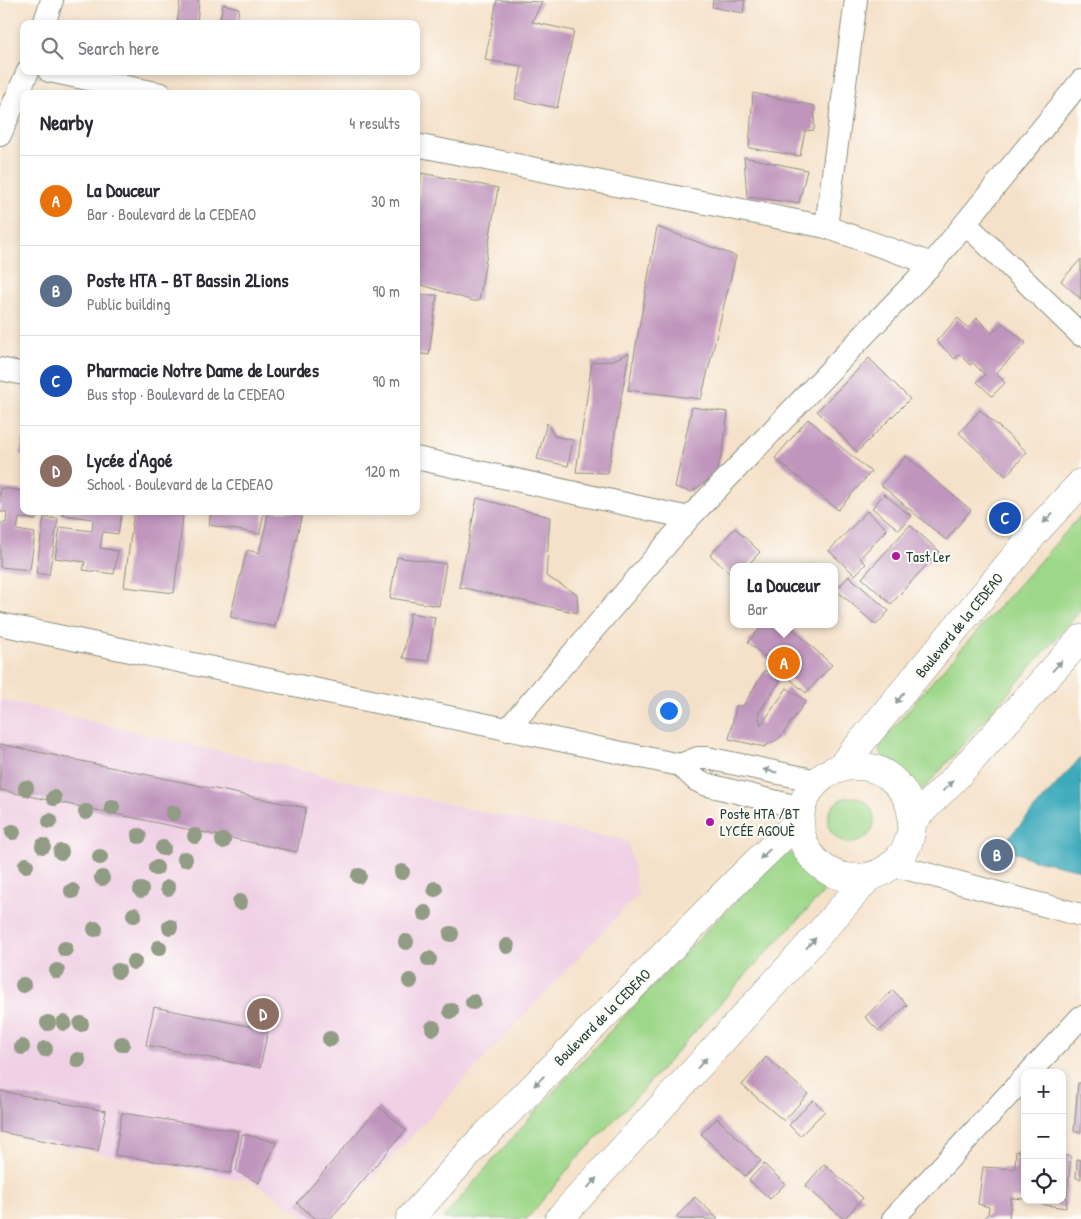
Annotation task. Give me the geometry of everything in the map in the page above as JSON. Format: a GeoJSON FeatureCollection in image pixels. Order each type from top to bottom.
{"type":"FeatureCollection","features":[{"type":"Feature","properties":{"kind":"main road","name":"Boulevard de la CEDEAO"},"geometry":{"type":"LineString","coordinates":[[829,775],[1038,529],[1081,483]]}},
{"type":"Feature","properties":{"kind":"main road"},"geometry":{"type":"LineString","coordinates":[[913,820],[956,777],[1081,639]]}},
{"type":"Feature","properties":{"kind":"main road"},"geometry":{"type":"LineString","coordinates":[[559,1219],[869,877],[893,865],[908,845],[913,820],[906,795],[888,776],[865,767],[829,775],[808,793],[801,814],[804,845],[820,866],[843,877],[869,877]]}},
{"type":"Feature","properties":{"kind":"main road","name":"Boulevard de la CEDEAO"},"geometry":{"type":"LineString","coordinates":[[410,1219],[474,1147],[801,814]]}},
{"type":"Feature","properties":{"kind":"street"},"geometry":{"type":"LineString","coordinates":[[45,20],[52,0]]}},
{"type":"Feature","properties":{"kind":"street"},"geometry":{"type":"LineString","coordinates":[[826,227],[856,0]]}},
{"type":"Feature","properties":{"kind":"street"},"geometry":{"type":"LineString","coordinates":[[0,135],[26,75]]}},
{"type":"Feature","properties":{"kind":"street"},"geometry":{"type":"LineString","coordinates":[[68,75],[142,90]]}},
{"type":"Feature","properties":{"kind":"street"},"geometry":{"type":"LineString","coordinates":[[507,730],[689,518],[932,264],[1081,81]]}},
{"type":"Feature","properties":{"kind":"street"},"geometry":{"type":"LineString","coordinates":[[420,146],[826,227],[932,264]]}},
{"type":"Feature","properties":{"kind":"street"},"geometry":{"type":"LineString","coordinates":[[966,224],[1081,335]]}},
{"type":"Feature","properties":{"kind":"street"},"geometry":{"type":"LineString","coordinates":[[0,369],[20,373]]}},
{"type":"Feature","properties":{"kind":"street"},"geometry":{"type":"LineString","coordinates":[[420,459],[689,518]]}},
{"type":"Feature","properties":{"kind":"street"},"geometry":{"type":"LineString","coordinates":[[0,624],[680,765],[696,780],[704,784],[801,814]]}},
{"type":"Feature","properties":{"kind":"street"},"geometry":{"type":"LineString","coordinates":[[680,765],[698,758],[707,758],[829,775]]}},
{"type":"Feature","properties":{"kind":"street"},"geometry":{"type":"LineString","coordinates":[[893,865],[1081,915]]}},
{"type":"Feature","properties":{"kind":"street"},"geometry":{"type":"LineString","coordinates":[[1033,1069],[1081,1017]]}},
{"type":"Feature","properties":{"kind":"street"},"geometry":{"type":"LineString","coordinates":[[893,1219],[1021,1081]]}},
{"type":"Feature","properties":{"kind":"shaded area"},"geometry":{"type":"Polygon","coordinates":[[[0,699],[486,813],[628,841],[638,894],[334,1219],[308,1219],[270,1192],[247,1180],[0,1134],[0,699]]]}},
{"type":"Feature","properties":{"kind":"green space"},"geometry":{"type":"Polygon","coordinates":[[[1081,515],[1081,610],[923,790],[915,786],[899,767],[885,758],[880,752],[879,746],[930,684],[1081,515]]]}},
{"type":"Feature","properties":{"kind":"green space"},"geometry":{"type":"Polygon","coordinates":[[[851,797],[864,801],[870,807],[874,820],[870,833],[864,839],[851,843],[838,839],[832,833],[828,820],[832,807],[838,801],[851,797]]]}},
{"type":"Feature","properties":{"kind":"green space"},"geometry":{"type":"Polygon","coordinates":[[[787,849],[799,863],[828,888],[576,1160],[527,1219],[443,1219],[568,1076],[787,849]]]}},
{"type":"Feature","properties":{"kind":"water"},"geometry":{"type":"Polygon","coordinates":[[[1081,757],[1081,870],[1031,859],[1001,846],[1081,757]]]}},
{"type":"Feature","properties":{"kind":"building"},"geometry":{"type":"Polygon","coordinates":[[[180,0],[199,0],[197,20],[178,20],[180,0]]]}},
{"type":"Feature","properties":{"kind":"building"},"geometry":{"type":"Polygon","coordinates":[[[497,0],[542,2],[532,22],[574,31],[557,108],[515,99],[522,66],[485,60],[497,0]]]}},
{"type":"Feature","properties":{"kind":"building"},"geometry":{"type":"Polygon","coordinates":[[[713,0],[745,0],[743,13],[712,7],[713,0]]]}},
{"type":"Feature","properties":{"kind":"building"},"geometry":{"type":"Polygon","coordinates":[[[223,4],[239,8],[238,20],[220,20],[223,4]]]}},
{"type":"Feature","properties":{"kind":"building"},"geometry":{"type":"Polygon","coordinates":[[[753,93],[815,106],[814,130],[805,131],[800,156],[749,148],[753,93]]]}},
{"type":"Feature","properties":{"kind":"building"},"geometry":{"type":"Polygon","coordinates":[[[744,157],[807,170],[799,203],[747,197],[744,157]]]}},
{"type":"Feature","properties":{"kind":"building"},"geometry":{"type":"Polygon","coordinates":[[[421,173],[498,188],[479,301],[473,301],[420,284],[421,173]]]}},
{"type":"Feature","properties":{"kind":"building"},"geometry":{"type":"Polygon","coordinates":[[[657,227],[736,256],[701,399],[628,390],[657,227]]]}},
{"type":"Feature","properties":{"kind":"building"},"geometry":{"type":"Polygon","coordinates":[[[1081,259],[1081,299],[1061,281],[1081,259]]]}},
{"type":"Feature","properties":{"kind":"building"},"geometry":{"type":"Polygon","coordinates":[[[420,295],[437,295],[429,355],[420,354],[420,295]]]}},
{"type":"Feature","properties":{"kind":"building"},"geometry":{"type":"Polygon","coordinates":[[[958,318],[968,328],[977,318],[992,333],[1002,323],[1026,343],[996,373],[1005,383],[992,396],[977,382],[985,375],[973,363],[970,365],[959,354],[955,359],[936,341],[958,318]]]}},
{"type":"Feature","properties":{"kind":"building"},"geometry":{"type":"Polygon","coordinates":[[[629,353],[608,473],[576,472],[592,362],[611,361],[629,353]]]}},
{"type":"Feature","properties":{"kind":"building"},"geometry":{"type":"Polygon","coordinates":[[[869,358],[910,399],[857,452],[817,411],[869,358]]]}},
{"type":"Feature","properties":{"kind":"building"},"geometry":{"type":"Polygon","coordinates":[[[692,407],[728,412],[723,449],[716,475],[691,492],[675,487],[692,407]]]}},
{"type":"Feature","properties":{"kind":"building"},"geometry":{"type":"Polygon","coordinates":[[[980,410],[1027,452],[1006,476],[959,433],[980,410]]]}},
{"type":"Feature","properties":{"kind":"building"},"geometry":{"type":"Polygon","coordinates":[[[808,419],[871,472],[838,510],[775,458],[808,419]]]}},
{"type":"Feature","properties":{"kind":"building"},"geometry":{"type":"Polygon","coordinates":[[[547,423],[554,436],[573,440],[568,466],[537,459],[547,423]]]}},
{"type":"Feature","properties":{"kind":"building"},"geometry":{"type":"Polygon","coordinates":[[[906,456],[971,510],[946,540],[881,485],[906,456]]]}},
{"type":"Feature","properties":{"kind":"building"},"geometry":{"type":"Polygon","coordinates":[[[0,488],[20,490],[20,515],[37,515],[36,520],[19,518],[17,530],[35,533],[30,570],[0,567],[0,523],[6,523],[7,512],[0,512],[0,488]]]}},
{"type":"Feature","properties":{"kind":"building"},"geometry":{"type":"Polygon","coordinates":[[[884,494],[911,516],[899,530],[872,508],[884,494]]]}},
{"type":"Feature","properties":{"kind":"building"},"geometry":{"type":"Polygon","coordinates":[[[477,498],[550,517],[546,576],[577,594],[578,613],[459,587],[477,498]]]}},
{"type":"Feature","properties":{"kind":"building"},"geometry":{"type":"Polygon","coordinates":[[[867,511],[887,529],[860,558],[866,564],[855,575],[829,551],[867,511]]]}},
{"type":"Feature","properties":{"kind":"building"},"geometry":{"type":"Polygon","coordinates":[[[62,515],[121,515],[118,534],[103,532],[100,548],[118,551],[114,574],[83,570],[85,562],[55,558],[60,527],[92,531],[93,519],[62,515]]]}},
{"type":"Feature","properties":{"kind":"building"},"geometry":{"type":"Polygon","coordinates":[[[133,515],[183,516],[174,593],[124,587],[133,515]]]}},
{"type":"Feature","properties":{"kind":"building"},"geometry":{"type":"Polygon","coordinates":[[[210,515],[263,515],[260,534],[209,525],[210,515]]]}},
{"type":"Feature","properties":{"kind":"building"},"geometry":{"type":"Polygon","coordinates":[[[268,515],[302,515],[275,627],[230,617],[247,550],[259,553],[268,515]]]}},
{"type":"Feature","properties":{"kind":"building"},"geometry":{"type":"Polygon","coordinates":[[[44,517],[58,519],[49,575],[36,573],[44,517]]]}},
{"type":"Feature","properties":{"kind":"building"},"geometry":{"type":"Polygon","coordinates":[[[910,525],[939,551],[891,604],[862,578],[910,525]]]}},
{"type":"Feature","properties":{"kind":"building"},"geometry":{"type":"Polygon","coordinates":[[[735,528],[760,552],[750,563],[730,563],[730,573],[710,555],[735,528]]]}},
{"type":"Feature","properties":{"kind":"building"},"geometry":{"type":"Polygon","coordinates":[[[397,557],[446,564],[439,606],[390,598],[397,557]]]}},
{"type":"Feature","properties":{"kind":"building"},"geometry":{"type":"Polygon","coordinates":[[[849,576],[889,611],[876,625],[838,592],[838,588],[849,576]]]}},
{"type":"Feature","properties":{"kind":"building"},"geometry":{"type":"Polygon","coordinates":[[[410,613],[435,617],[428,661],[403,658],[410,613]]]}},
{"type":"Feature","properties":{"kind":"building"},"geometry":{"type":"Polygon","coordinates":[[[760,628],[791,628],[832,665],[806,693],[748,642],[760,628]]]}},
{"type":"Feature","properties":{"kind":"building"},"geometry":{"type":"Polygon","coordinates":[[[765,670],[780,681],[758,714],[761,725],[787,688],[806,701],[780,738],[764,747],[729,739],[736,706],[743,706],[765,670]]]}},
{"type":"Feature","properties":{"kind":"building"},"geometry":{"type":"Polygon","coordinates":[[[0,744],[306,808],[297,852],[0,790],[0,744]]]}},
{"type":"Feature","properties":{"kind":"building"},"geometry":{"type":"Polygon","coordinates":[[[893,990],[907,1005],[879,1031],[865,1017],[893,990]]]}},
{"type":"Feature","properties":{"kind":"building"},"geometry":{"type":"Polygon","coordinates":[[[154,1007],[268,1030],[260,1068],[146,1045],[154,1007]]]}},
{"type":"Feature","properties":{"kind":"building"},"geometry":{"type":"Polygon","coordinates":[[[766,1057],[808,1094],[784,1121],[742,1085],[766,1057]]]}},
{"type":"Feature","properties":{"kind":"building"},"geometry":{"type":"Polygon","coordinates":[[[1078,1083],[1081,1083],[1081,1132],[1074,1131],[1078,1083]]]}},
{"type":"Feature","properties":{"kind":"building"},"geometry":{"type":"Polygon","coordinates":[[[0,1091],[106,1111],[98,1151],[0,1132],[0,1091]]]}},
{"type":"Feature","properties":{"kind":"building"},"geometry":{"type":"Polygon","coordinates":[[[813,1100],[825,1111],[800,1136],[789,1125],[813,1100]]]}},
{"type":"Feature","properties":{"kind":"building"},"geometry":{"type":"Polygon","coordinates":[[[379,1107],[406,1130],[330,1219],[316,1219],[297,1203],[379,1107]]]}},
{"type":"Feature","properties":{"kind":"building"},"geometry":{"type":"Polygon","coordinates":[[[122,1113],[238,1131],[231,1173],[115,1155],[122,1113]]]}},
{"type":"Feature","properties":{"kind":"building"},"geometry":{"type":"Polygon","coordinates":[[[717,1118],[761,1161],[745,1176],[701,1134],[717,1118]]]}},
{"type":"Feature","properties":{"kind":"building"},"geometry":{"type":"Polygon","coordinates":[[[242,1134],[276,1142],[259,1183],[236,1171],[242,1134]]]}},
{"type":"Feature","properties":{"kind":"building"},"geometry":{"type":"Polygon","coordinates":[[[1016,1151],[1021,1152],[1021,1199],[1011,1198],[1009,1219],[982,1219],[988,1214],[989,1207],[978,1204],[983,1167],[1015,1169],[1016,1151]]]}},
{"type":"Feature","properties":{"kind":"building"},"geometry":{"type":"Polygon","coordinates":[[[1066,1155],[1071,1156],[1066,1208],[1040,1204],[1066,1204],[1066,1155]]]}},
{"type":"Feature","properties":{"kind":"building"},"geometry":{"type":"Polygon","coordinates":[[[1077,1159],[1081,1160],[1081,1179],[1076,1178],[1077,1159]]]}},
{"type":"Feature","properties":{"kind":"building"},"geometry":{"type":"Polygon","coordinates":[[[764,1164],[785,1184],[770,1199],[749,1180],[764,1164]]]}},
{"type":"Feature","properties":{"kind":"building"},"geometry":{"type":"Polygon","coordinates":[[[824,1164],[863,1198],[844,1219],[805,1186],[824,1164]]]}},
{"type":"Feature","properties":{"kind":"building"},"geometry":{"type":"Polygon","coordinates":[[[695,1197],[718,1219],[680,1219],[677,1216],[695,1197]]]}},
{"type":"Feature","properties":{"kind":"place","name":"Pharmacie Notre Dame de Lourdes"},"geometry":{"type":"Point","coordinates":[1005,518]}},
{"type":"Feature","properties":{"kind":"place","name":"Tast Ler"},"geometry":{"type":"Point","coordinates":[896,556]}},
{"type":"Feature","properties":{"kind":"place","name":"La Douceur"},"geometry":{"type":"Point","coordinates":[784,663]}},
{"type":"Feature","properties":{"kind":"place","name":"Poste HTA /BT LYCÉE AGOUÈ"},"geometry":{"type":"Point","coordinates":[710,822]}},
{"type":"Feature","properties":{"kind":"place","name":"Poste HTA - BT Bassin 2Lions"},"geometry":{"type":"Point","coordinates":[997,855]}},
{"type":"Feature","properties":{"kind":"place","name":"Lycée d'Agoé"},"geometry":{"type":"Point","coordinates":[263,1014]}}]}
